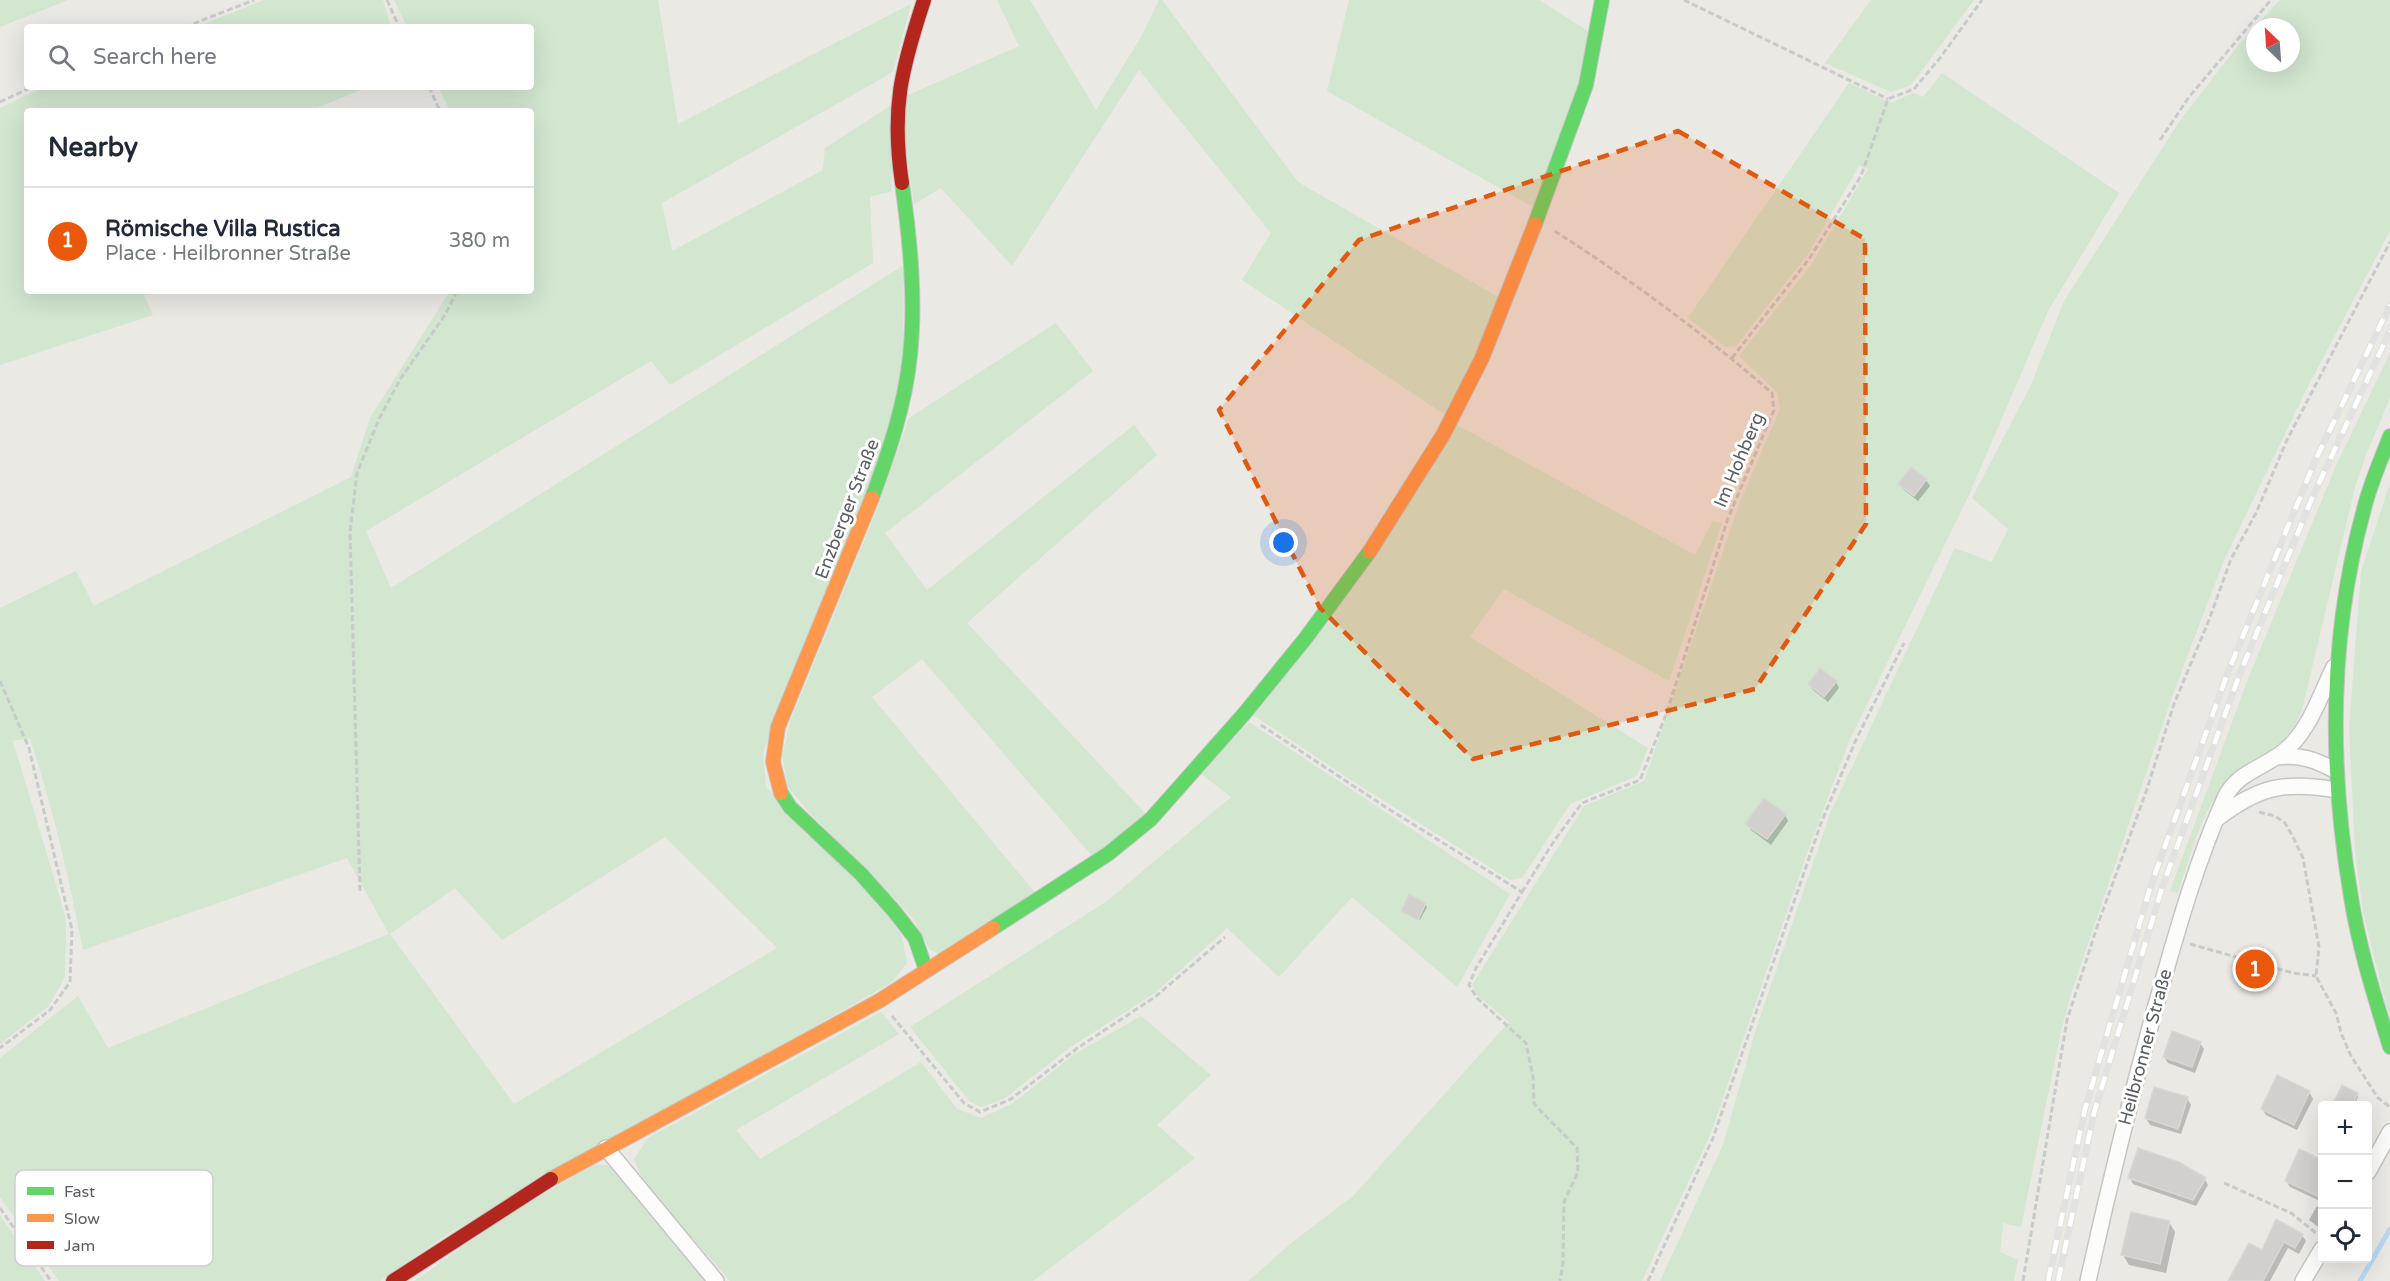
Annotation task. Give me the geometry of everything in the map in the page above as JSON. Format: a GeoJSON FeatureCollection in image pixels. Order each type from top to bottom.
{"type":"FeatureCollection","features":[{"type":"Feature","properties":{"kind":"street","name":"Enzberger Straße"},"geometry":{"type":"LineString","coordinates":[[924,0],[900,81],[896,113],[910,254],[912,327],[903,399],[898,424],[872,499],[778,728],[772,762],[776,781],[790,807],[861,874],[894,911],[915,938],[926,970]]}},
{"type":"Feature","properties":{"kind":"street"},"geometry":{"type":"LineString","coordinates":[[393,1281],[518,1199],[606,1148],[792,1050],[879,1001],[1108,855],[1151,819],[1244,714],[1305,639],[1376,542],[1443,435],[1482,358],[1586,85],[1602,0]]}},
{"type":"Feature","properties":{"kind":"street","name":"Heilbronner Straße"},"geometry":{"type":"LineString","coordinates":[[2088,1281],[2128,1105],[2175,940],[2207,840],[2218,818],[2224,798],[2236,782],[2253,768],[2277,757],[2289,755],[2305,757],[2336,771],[2339,656],[2348,581],[2356,536],[2366,499],[2390,436]]}},
{"type":"Feature","properties":{"kind":"street","name":"Heilbronner Straße"},"geometry":{"type":"LineString","coordinates":[[2277,757],[2302,732],[2339,656]]}},
{"type":"Feature","properties":{"kind":"street"},"geometry":{"type":"LineString","coordinates":[[2336,771],[2344,860],[2354,922],[2370,985],[2390,1047]]}},
{"type":"Feature","properties":{"kind":"street","name":"Heilbronner Straße"},"geometry":{"type":"LineString","coordinates":[[2218,818],[2248,796],[2268,790],[2302,786],[2337,790]]}},
{"type":"Feature","properties":{"kind":"street"},"geometry":{"type":"LineString","coordinates":[[2372,1163],[2390,1132]]}},
{"type":"Feature","properties":{"kind":"street"},"geometry":{"type":"LineString","coordinates":[[606,1148],[716,1281]]}},
{"type":"Feature","properties":{"kind":"street"},"geometry":{"type":"LineString","coordinates":[[2303,1281],[2318,1256]]}},
{"type":"Feature","properties":{"kind":"path"},"geometry":{"type":"LineString","coordinates":[[193,24],[254,0]]}},
{"type":"Feature","properties":{"kind":"path"},"geometry":{"type":"LineString","coordinates":[[387,0],[398,24]]}},
{"type":"Feature","properties":{"kind":"path"},"geometry":{"type":"LineString","coordinates":[[1684,0],[1888,99],[1914,89],[1940,58],[1982,0]]}},
{"type":"Feature","properties":{"kind":"path"},"geometry":{"type":"LineString","coordinates":[[2160,140],[2189,97],[2271,0]]}},
{"type":"Feature","properties":{"kind":"path"},"geometry":{"type":"LineString","coordinates":[[0,102],[26,90]]}},
{"type":"Feature","properties":{"kind":"path"},"geometry":{"type":"LineString","coordinates":[[430,90],[439,108]]}},
{"type":"Feature","properties":{"kind":"path"},"geometry":{"type":"LineString","coordinates":[[1732,358],[1809,259],[1862,176],[1888,99]]}},
{"type":"Feature","properties":{"kind":"path","name":"Im Hohberg"},"geometry":{"type":"LineString","coordinates":[[1534,224],[1554,231],[1732,358],[1772,393],[1774,410],[1728,518],[1666,712],[1641,780],[1582,803],[1554,841],[1522,892],[1476,969],[1469,985],[1477,998],[1526,1044],[1533,1077],[1534,1104],[1577,1148],[1578,1172],[1564,1202],[1563,1263],[1560,1281]]}},
{"type":"Feature","properties":{"kind":"path"},"geometry":{"type":"LineString","coordinates":[[2023,1281],[2067,1020],[2174,704],[2209,620],[2231,559],[2256,513],[2287,440],[2390,242]]}},
{"type":"Feature","properties":{"kind":"path"},"geometry":{"type":"LineString","coordinates":[[360,891],[350,532],[357,473],[379,419],[401,378],[445,315],[456,294]]}},
{"type":"Feature","properties":{"kind":"path"},"geometry":{"type":"LineString","coordinates":[[1648,1281],[1713,1138],[1821,823],[1855,742],[1904,643]]}},
{"type":"Feature","properties":{"kind":"path"},"geometry":{"type":"LineString","coordinates":[[0,681],[29,748],[72,930],[70,982],[50,1010],[0,1048]]}},
{"type":"Feature","properties":{"kind":"path"},"geometry":{"type":"LineString","coordinates":[[1244,714],[1386,808],[1522,892]]}},
{"type":"Feature","properties":{"kind":"path"},"geometry":{"type":"LineString","coordinates":[[2258,812],[2275,816],[2285,823],[2303,858],[2319,947],[2316,976],[2336,1013],[2341,1033],[2351,1056],[2378,1098],[2390,1107]]}},
{"type":"Feature","properties":{"kind":"path"},"geometry":{"type":"LineString","coordinates":[[879,1001],[964,1103],[980,1112],[1011,1099],[1079,1047],[1155,997],[1225,937]]}},
{"type":"Feature","properties":{"kind":"path"},"geometry":{"type":"LineString","coordinates":[[2175,940],[2294,973],[2316,976]]}},
{"type":"Feature","properties":{"kind":"path"},"geometry":{"type":"LineString","coordinates":[[2224,1183],[2291,1214],[2318,1234]]}},
{"type":"Feature","properties":{"kind":"path"},"geometry":{"type":"LineString","coordinates":[[0,1208],[15,1229]]}},
{"type":"Feature","properties":{"kind":"path"},"geometry":{"type":"LineString","coordinates":[[41,1266],[51,1281]]}},
{"type":"Feature","properties":{"kind":"highlighted area"},"geometry":{"type":"Polygon","coordinates":[[[1678,131],[1865,239],[1866,524],[1755,689],[1473,759],[1320,608],[1219,410],[1359,240],[1678,131]]]}},
{"type":"Feature","properties":{"kind":"green space"},"geometry":{"type":"Polygon","coordinates":[[[0,0],[68,0],[0,27],[0,0]]]}},
{"type":"Feature","properties":{"kind":"green space"},"geometry":{"type":"Polygon","coordinates":[[[264,0],[383,0],[390,24],[204,24],[264,0]]]}},
{"type":"Feature","properties":{"kind":"green space"},"geometry":{"type":"Polygon","coordinates":[[[394,0],[658,0],[678,124],[911,4],[893,72],[662,203],[672,251],[823,170],[825,148],[890,106],[892,191],[870,197],[873,263],[670,385],[651,361],[366,531],[391,588],[904,265],[903,362],[887,440],[763,753],[766,787],[879,904],[902,936],[907,963],[891,983],[446,1235],[380,1281],[59,1281],[48,1266],[213,1266],[213,1170],[15,1170],[15,1218],[0,1197],[0,1058],[78,996],[108,1048],[389,934],[347,858],[83,950],[60,843],[30,738],[13,741],[66,918],[65,977],[49,1006],[0,1044],[0,608],[76,571],[94,606],[351,477],[370,418],[448,294],[534,294],[534,108],[448,108],[440,90],[534,90],[534,24],[406,24],[394,0]],[[665,837],[502,940],[455,888],[390,934],[514,1104],[777,948],[665,837]]]}},
{"type":"Feature","properties":{"kind":"green space"},"geometry":{"type":"Polygon","coordinates":[[[997,0],[1030,0],[1096,110],[1141,37],[1159,0],[1162,0],[1298,182],[1500,298],[1447,416],[1242,280],[1271,233],[1139,70],[1012,266],[941,188],[914,204],[905,139],[906,96],[1019,46],[997,0]]]}},
{"type":"Feature","properties":{"kind":"green space"},"geometry":{"type":"Polygon","coordinates":[[[1349,0],[1539,0],[1591,33],[1579,88],[1535,208],[1327,91],[1349,0]]]}},
{"type":"Feature","properties":{"kind":"green space"},"geometry":{"type":"Polygon","coordinates":[[[1871,0],[1974,0],[1911,85],[1891,92],[1825,63],[1871,0]]]}},
{"type":"Feature","properties":{"kind":"green space"},"geometry":{"type":"Polygon","coordinates":[[[2280,0],[2390,0],[2390,231],[2307,388],[2224,560],[2174,691],[2070,997],[2021,1227],[2003,1223],[2000,1252],[2018,1260],[2014,1281],[1660,1281],[1723,1145],[1756,1029],[1830,814],[1955,548],[1992,562],[2008,529],[1972,498],[2031,385],[2064,301],[2181,119],[2246,37],[2246,72],[2300,72],[2300,18],[2263,18],[2280,0]]]}},
{"type":"Feature","properties":{"kind":"green space"},"geometry":{"type":"Polygon","coordinates":[[[1942,73],[2119,193],[2048,311],[1968,497],[1849,741],[1809,848],[1711,1133],[1642,1281],[1248,1281],[1294,1241],[1353,1196],[1509,1022],[1477,995],[1472,985],[1584,806],[1644,781],[1739,505],[1780,409],[1777,392],[1739,356],[1811,265],[1868,169],[1859,166],[1808,254],[1736,346],[1726,347],[1688,318],[1849,83],[1891,103],[1913,93],[1923,97],[1942,73]]]}},
{"type":"Feature","properties":{"kind":"green space"},"geometry":{"type":"Polygon","coordinates":[[[38,90],[361,90],[316,108],[24,108],[24,294],[147,294],[144,295],[153,315],[0,365],[0,108],[38,90]]]}},
{"type":"Feature","properties":{"kind":"green space"},"geometry":{"type":"Polygon","coordinates":[[[1056,323],[1093,371],[885,533],[927,590],[1134,425],[1157,455],[967,623],[1147,815],[1093,857],[922,659],[872,697],[1037,895],[941,955],[930,950],[912,917],[808,811],[788,787],[782,756],[790,722],[878,507],[909,418],[1056,323]]]}},
{"type":"Feature","properties":{"kind":"green space"},"geometry":{"type":"Polygon","coordinates":[[[2390,353],[2390,398],[2355,487],[2302,710],[2292,730],[2283,740],[2236,771],[2220,789],[2198,832],[2178,893],[2170,891],[2248,679],[2335,468],[2390,353]]]}},
{"type":"Feature","properties":{"kind":"green space"},"geometry":{"type":"Polygon","coordinates":[[[1455,424],[1695,555],[1713,521],[1722,523],[1669,681],[1504,589],[1470,637],[1648,748],[1637,776],[1570,804],[1522,878],[1510,880],[1357,784],[1253,715],[1455,424]]]}},
{"type":"Feature","properties":{"kind":"green space"},"geometry":{"type":"Polygon","coordinates":[[[2390,483],[2390,1020],[2363,912],[2355,850],[2349,727],[2361,572],[2390,483]]]}},
{"type":"Feature","properties":{"kind":"green space"},"geometry":{"type":"Polygon","coordinates":[[[1249,722],[1510,894],[1457,987],[1352,897],[1279,977],[1227,928],[1155,993],[1069,1048],[1005,1098],[982,1107],[970,1102],[910,1027],[1107,901],[1231,797],[1200,773],[1249,722]]]}},
{"type":"Feature","properties":{"kind":"green space"},"geometry":{"type":"Polygon","coordinates":[[[881,1012],[899,1034],[736,1130],[760,1159],[921,1062],[957,1109],[981,1118],[1012,1104],[1073,1055],[1141,1016],[1211,1075],[1157,1125],[1195,1158],[1033,1281],[730,1281],[644,1183],[634,1159],[648,1138],[881,1012]]]}},
{"type":"Feature","properties":{"kind":"green space"},"geometry":{"type":"Polygon","coordinates":[[[594,1164],[612,1167],[619,1173],[629,1189],[706,1281],[414,1281],[502,1219],[594,1164]]]}},
{"type":"Feature","properties":{"kind":"green space"},"geometry":{"type":"Polygon","coordinates":[[[0,1215],[15,1237],[15,1266],[35,1266],[45,1281],[0,1281],[0,1215]]]}},
{"type":"Feature","properties":{"kind":"building"},"geometry":{"type":"Polygon","coordinates":[[[1911,467],[1927,479],[1914,496],[1898,484],[1911,467]]]}},
{"type":"Feature","properties":{"kind":"building"},"geometry":{"type":"Polygon","coordinates":[[[1820,668],[1837,681],[1824,697],[1808,684],[1820,668]]]}},
{"type":"Feature","properties":{"kind":"building"},"geometry":{"type":"Polygon","coordinates":[[[1764,798],[1786,814],[1767,839],[1745,824],[1764,798]]]}},
{"type":"Feature","properties":{"kind":"building"},"geometry":{"type":"Polygon","coordinates":[[[1409,894],[1426,903],[1418,920],[1401,911],[1409,894]]]}},
{"type":"Feature","properties":{"kind":"building"},"geometry":{"type":"Polygon","coordinates":[[[2172,1031],[2201,1042],[2192,1067],[2163,1057],[2172,1031]]]}},
{"type":"Feature","properties":{"kind":"building"},"geometry":{"type":"Polygon","coordinates":[[[2277,1075],[2310,1091],[2294,1125],[2261,1109],[2277,1075]]]}},
{"type":"Feature","properties":{"kind":"building"},"geometry":{"type":"Polygon","coordinates":[[[2342,1085],[2358,1093],[2354,1101],[2334,1101],[2342,1085]]]}},
{"type":"Feature","properties":{"kind":"building"},"geometry":{"type":"Polygon","coordinates":[[[2154,1087],[2188,1097],[2178,1129],[2145,1118],[2154,1087]]]}},
{"type":"Feature","properties":{"kind":"building"},"geometry":{"type":"Polygon","coordinates":[[[2138,1148],[2179,1162],[2206,1178],[2193,1200],[2128,1178],[2138,1148]]]}},
{"type":"Feature","properties":{"kind":"building"},"geometry":{"type":"Polygon","coordinates":[[[2299,1149],[2318,1158],[2318,1196],[2285,1181],[2299,1149]]]}},
{"type":"Feature","properties":{"kind":"building"},"geometry":{"type":"Polygon","coordinates":[[[2131,1212],[2170,1221],[2160,1264],[2121,1255],[2131,1212]]]}},
{"type":"Feature","properties":{"kind":"building"},"geometry":{"type":"Polygon","coordinates":[[[2276,1219],[2303,1234],[2295,1248],[2284,1242],[2263,1281],[2228,1281],[2249,1243],[2262,1250],[2276,1219]]]}},
{"type":"Feature","properties":{"kind":"waterway"},"geometry":{"type":"LineString","coordinates":[[2360,1281],[2390,1229]]}},
{"type":"Feature","properties":{"kind":"railway"},"geometry":{"type":"LineString","coordinates":[[2048,1281],[2085,1109],[2151,885],[2228,672],[2315,461],[2390,305]]}},
{"type":"Feature","properties":{"kind":"railway"},"geometry":{"type":"LineString","coordinates":[[2058,1281],[2094,1113],[2162,888],[2239,676],[2313,496],[2390,331]]}},
{"type":"Feature","properties":{"kind":"traffic: fast"},"geometry":{"type":"LineString","coordinates":[[1535,224],[1586,85],[1602,0]]}},
{"type":"Feature","properties":{"kind":"traffic: fast"},"geometry":{"type":"LineString","coordinates":[[872,498],[900,410],[910,356],[911,270],[902,183]]}},
{"type":"Feature","properties":{"kind":"traffic: fast"},"geometry":{"type":"LineString","coordinates":[[2390,436],[2369,490],[2352,557],[2344,605],[2336,702],[2339,800],[2351,897],[2363,954],[2390,1047]]}},
{"type":"Feature","properties":{"kind":"traffic: fast"},"geometry":{"type":"LineString","coordinates":[[993,928],[1108,854],[1151,819],[1244,714],[1305,639],[1370,551]]}},
{"type":"Feature","properties":{"kind":"traffic: fast"},"geometry":{"type":"LineString","coordinates":[[781,793],[790,807],[861,874],[894,911],[915,938],[926,970]]}},
{"type":"Feature","properties":{"kind":"traffic: slow"},"geometry":{"type":"LineString","coordinates":[[1370,551],[1443,435],[1482,358],[1535,224]]}},
{"type":"Feature","properties":{"kind":"traffic: slow"},"geometry":{"type":"LineString","coordinates":[[781,793],[773,762],[778,727],[872,498]]}},
{"type":"Feature","properties":{"kind":"traffic: slow"},"geometry":{"type":"LineString","coordinates":[[551,1179],[879,1001],[993,928]]}},
{"type":"Feature","properties":{"kind":"traffic: jam"},"geometry":{"type":"LineString","coordinates":[[902,183],[898,133],[900,90],[909,48],[924,0]]}},
{"type":"Feature","properties":{"kind":"traffic: jam"},"geometry":{"type":"LineString","coordinates":[[393,1281],[551,1179]]}},
{"type":"Feature","properties":{"kind":"place","name":"Römische Villa Rustica"},"geometry":{"type":"Point","coordinates":[2255,969]}}]}
